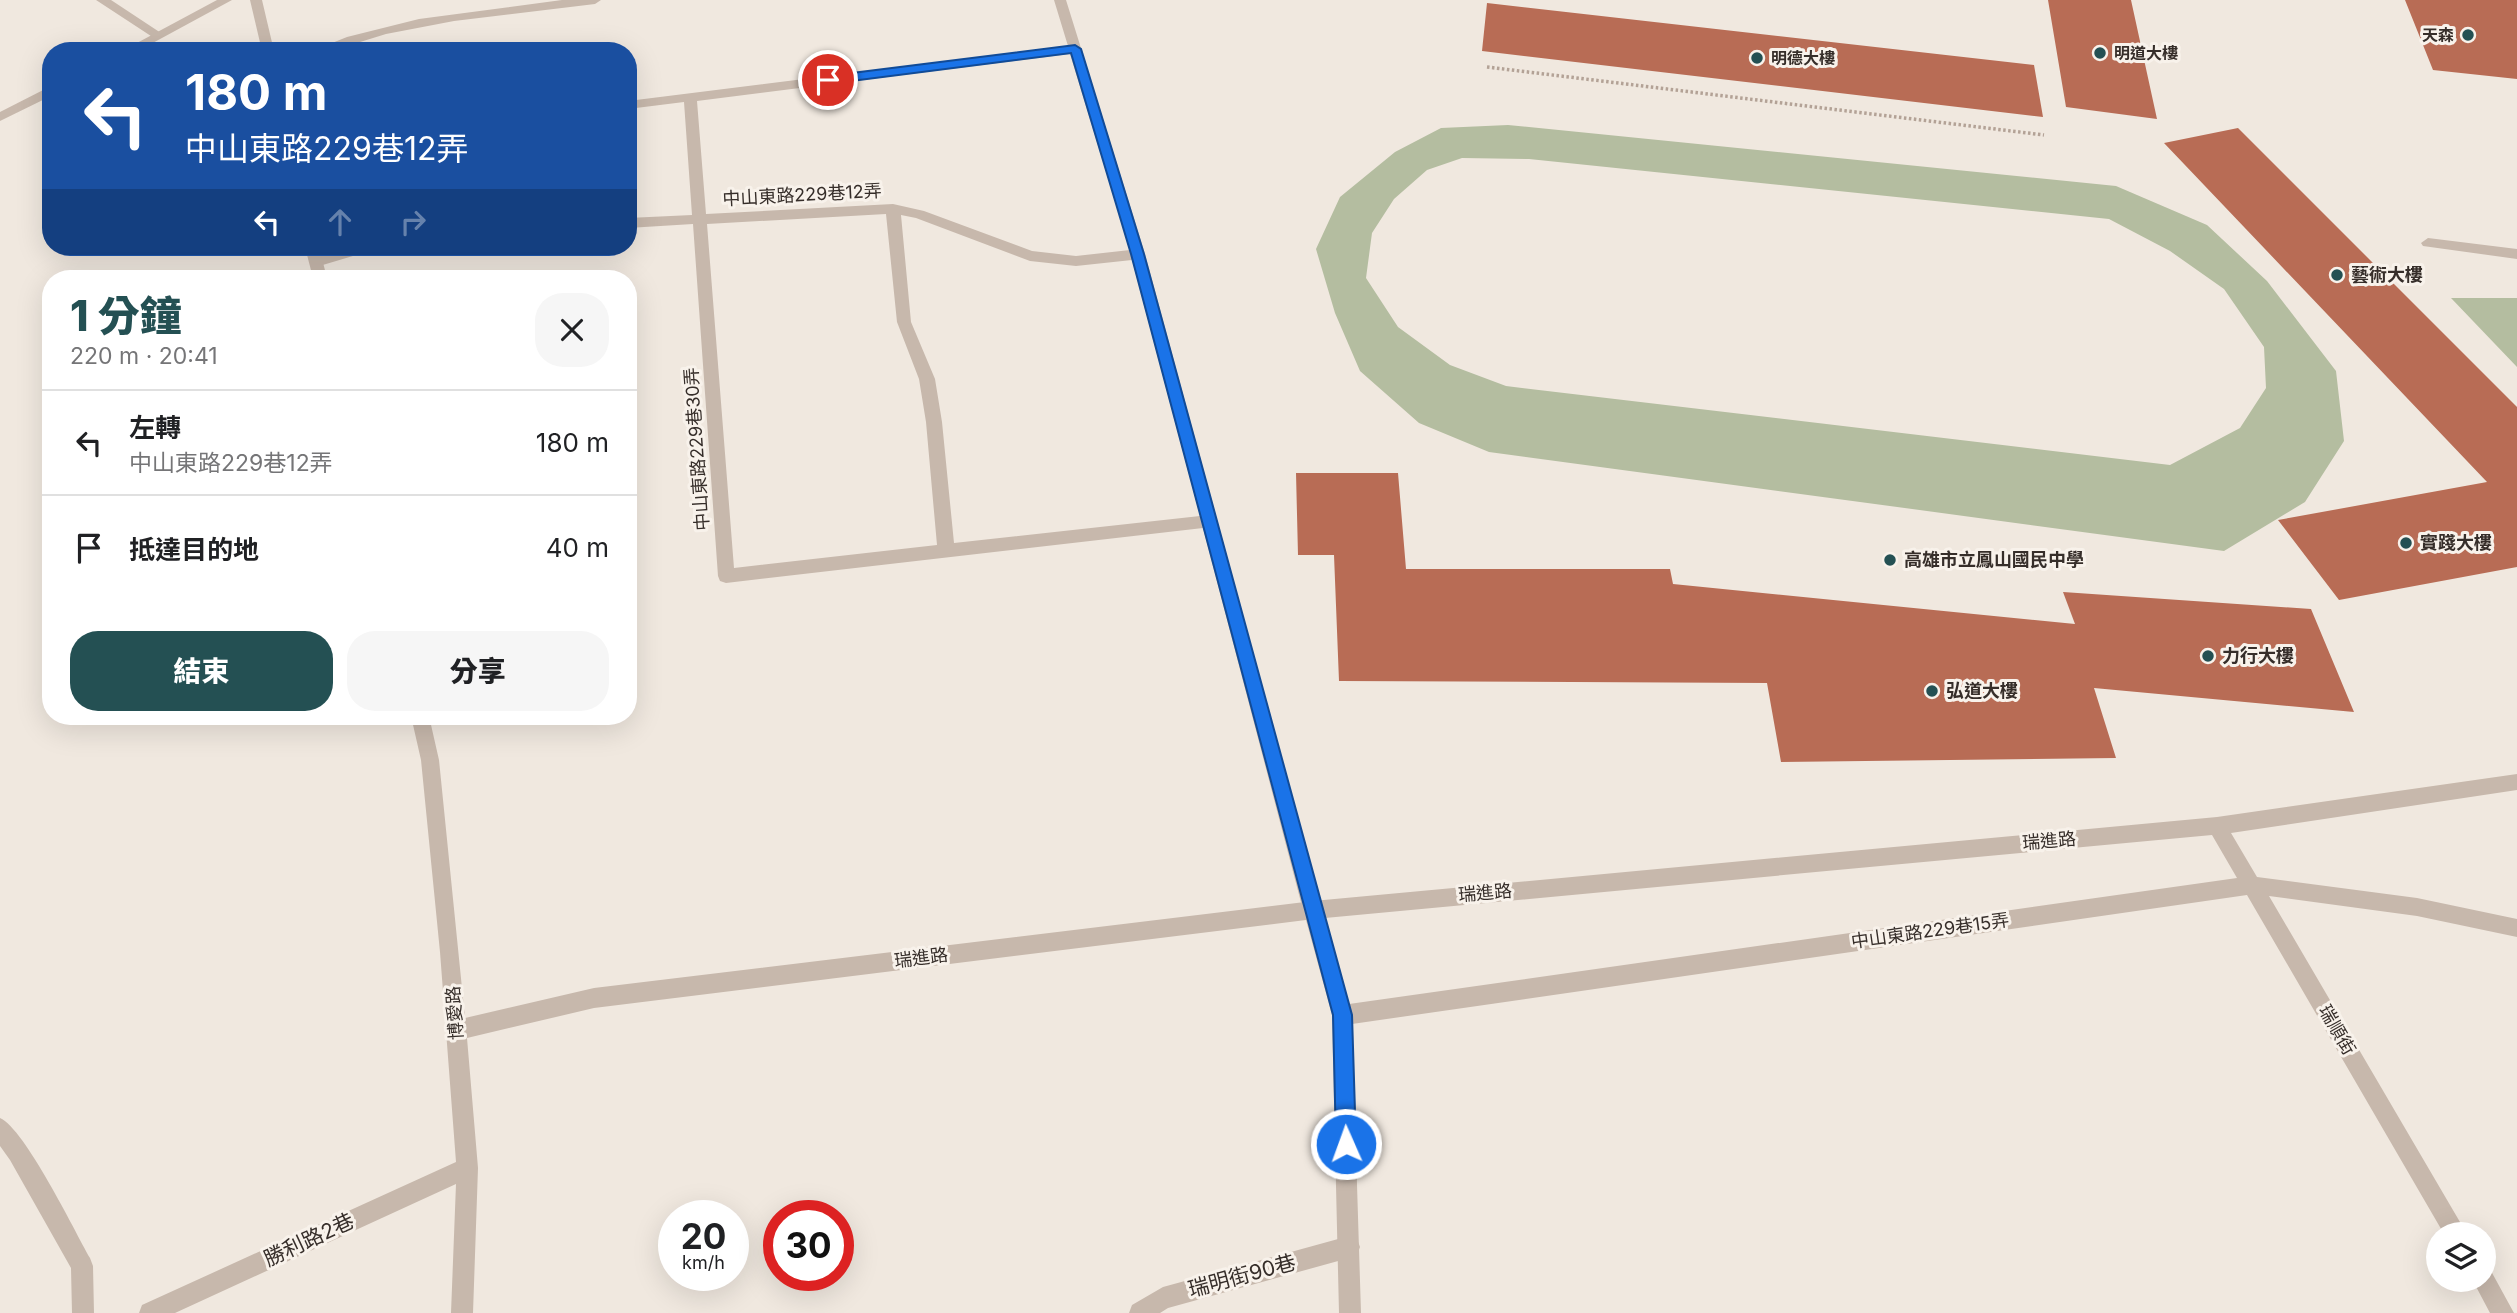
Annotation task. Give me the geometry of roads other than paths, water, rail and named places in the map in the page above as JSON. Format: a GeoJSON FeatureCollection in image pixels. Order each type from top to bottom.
{"type":"FeatureCollection","features":[{"type":"Feature","properties":{"kind":"street"},"geometry":{"type":"LineString","coordinates":[[102,0],[158,35]]}},
{"type":"Feature","properties":{"kind":"street"},"geometry":{"type":"LineString","coordinates":[[145,42],[226,0]]}},
{"type":"Feature","properties":{"kind":"street"},"geometry":{"type":"LineString","coordinates":[[256,0],[266,42]]}},
{"type":"Feature","properties":{"kind":"street"},"geometry":{"type":"LineString","coordinates":[[342,42],[455,17],[595,0]]}},
{"type":"Feature","properties":{"kind":"street"},"geometry":{"type":"LineString","coordinates":[[1060,0],[1138,254],[1342,1015],[1350,1313]]}},
{"type":"Feature","properties":{"kind":"street"},"geometry":{"type":"LineString","coordinates":[[637,104],[1075,49]]}},
{"type":"Feature","properties":{"kind":"street"},"geometry":{"type":"LineString","coordinates":[[0,117],[42,95]]}},
{"type":"Feature","properties":{"kind":"street","name":"中山東路229巷30弄"},"geometry":{"type":"LineString","coordinates":[[690,97],[726,576],[1210,521]]}},
{"type":"Feature","properties":{"kind":"street"},"geometry":{"type":"LineString","coordinates":[[893,209],[904,322],[927,379],[934,422],[946,551]]}},
{"type":"Feature","properties":{"kind":"street","name":"中山東路229巷12弄"},"geometry":{"type":"LineString","coordinates":[[637,223],[893,209],[919,214],[1030,257],[1076,261],[1138,254]]}},
{"type":"Feature","properties":{"kind":"street"},"geometry":{"type":"LineString","coordinates":[[2428,243],[2517,254]]}},
{"type":"Feature","properties":{"kind":"street","name":"博愛路"},"geometry":{"type":"LineString","coordinates":[[422,725],[430,760],[467,1168],[462,1313]]}},
{"type":"Feature","properties":{"kind":"street","name":"瑞進路"},"geometry":{"type":"LineString","coordinates":[[456,1030],[594,999],[1313,909],[2217,826],[2517,782]]}},
{"type":"Feature","properties":{"kind":"street","name":"瑞順街"},"geometry":{"type":"LineString","coordinates":[[2217,826],[2449,1222]]}},
{"type":"Feature","properties":{"kind":"street","name":"中山東路229巷15弄"},"geometry":{"type":"LineString","coordinates":[[1342,1015],[2252,885],[2417,907],[2517,928]]}},
{"type":"Feature","properties":{"kind":"street"},"geometry":{"type":"LineString","coordinates":[[0,1129],[18,1152],[82,1266],[83,1313]]}},
{"type":"Feature","properties":{"kind":"street","name":"勝利路2巷"},"geometry":{"type":"LineString","coordinates":[[150,1313],[467,1168]]}},
{"type":"Feature","properties":{"kind":"street","name":"瑞明街90巷"},"geometry":{"type":"LineString","coordinates":[[1140,1313],[1163,1298],[1349,1247]]}},
{"type":"Feature","properties":{"kind":"street"},"geometry":{"type":"LineString","coordinates":[[2490,1292],[2502,1313]]}},
{"type":"Feature","properties":{"kind":"place","name":"天森"},"geometry":{"type":"Point","coordinates":[2468,35]}},
{"type":"Feature","properties":{"kind":"place","name":"明道大樓"},"geometry":{"type":"Point","coordinates":[2100,53]}},
{"type":"Feature","properties":{"kind":"place","name":"明德大樓"},"geometry":{"type":"Point","coordinates":[1757,58]}},
{"type":"Feature","properties":{"kind":"place","name":"藝術大樓"},"geometry":{"type":"Point","coordinates":[2337,275]}},
{"type":"Feature","properties":{"kind":"place","name":"實踐大樓"},"geometry":{"type":"Point","coordinates":[2406,543]}},
{"type":"Feature","properties":{"kind":"place","name":"高雄市立鳳山國民中學"},"geometry":{"type":"Point","coordinates":[1890,560]}},
{"type":"Feature","properties":{"kind":"place","name":"力行大樓"},"geometry":{"type":"Point","coordinates":[2208,656]}},
{"type":"Feature","properties":{"kind":"place","name":"弘道大樓"},"geometry":{"type":"Point","coordinates":[1932,691]}}]}
